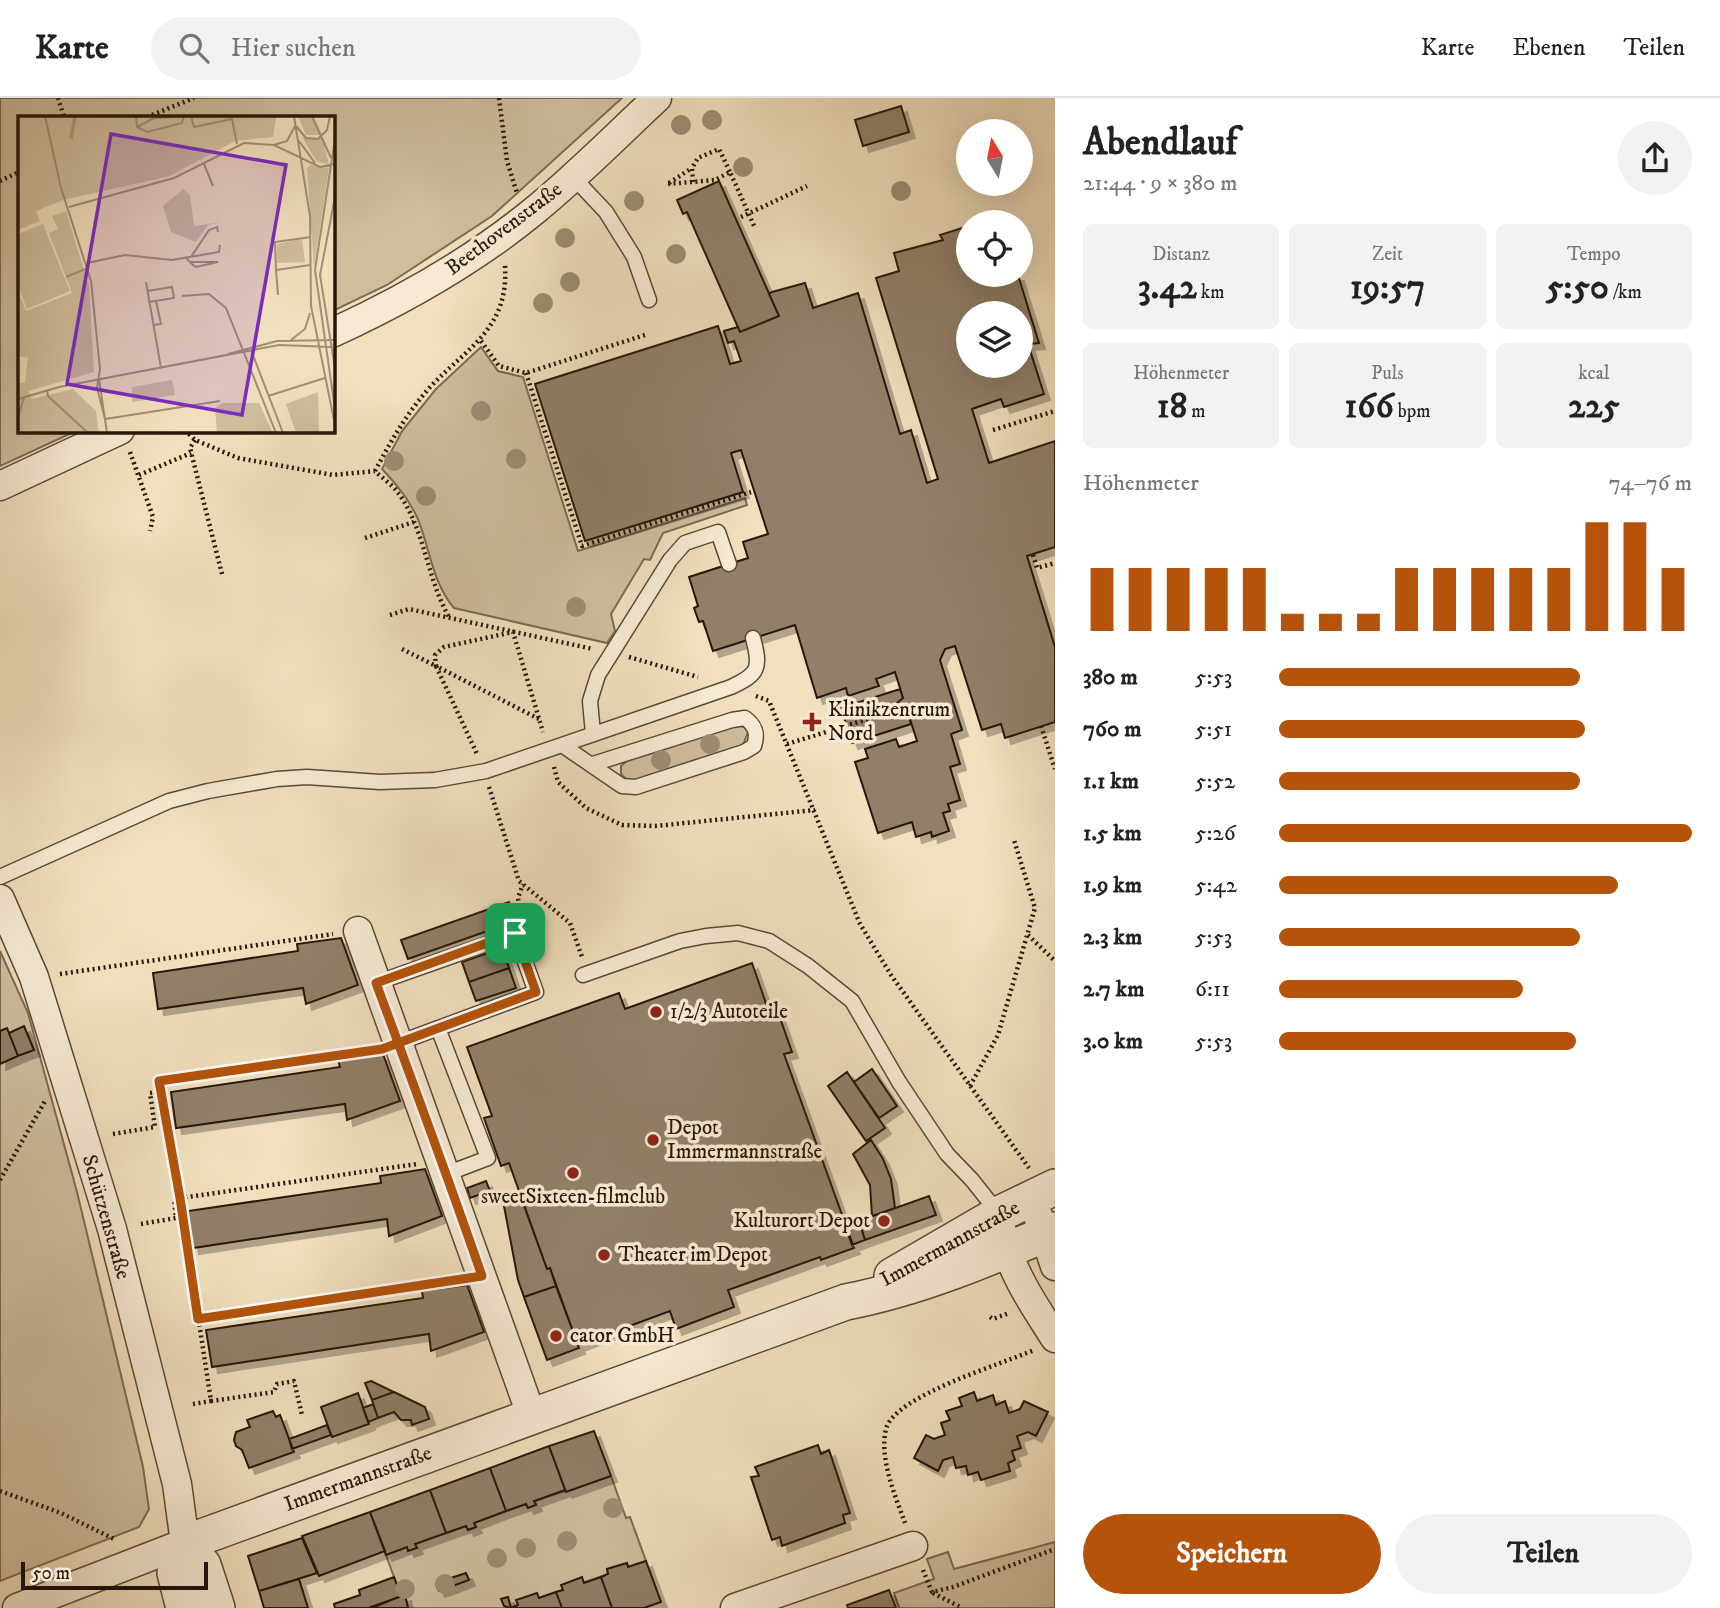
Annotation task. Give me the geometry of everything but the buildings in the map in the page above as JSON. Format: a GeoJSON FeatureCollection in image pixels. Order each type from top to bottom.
{"type":"FeatureCollection","features":[{"type":"Feature","properties":{"kind":"street","name":"Beethovenstraße"},"geometry":{"type":"LineString","coordinates":[[334,332],[415,292],[462,264],[534,211],[657,98]]}},
{"type":"Feature","properties":{"kind":"street"},"geometry":{"type":"LineString","coordinates":[[0,486],[125,441]]}},
{"type":"Feature","properties":{"kind":"street","name":"Schützenstraße"},"geometry":{"type":"LineString","coordinates":[[1,905],[34,977],[112,1229],[177,1484],[185,1543],[175,1573],[184,1608]]}},
{"type":"Feature","properties":{"kind":"street"},"geometry":{"type":"LineString","coordinates":[[358,931],[532,1417]]}},
{"type":"Feature","properties":{"kind":"street"},"geometry":{"type":"LineString","coordinates":[[1044,1192],[1052,1244]]}},
{"type":"Feature","properties":{"kind":"street","name":"Immermannstraße"},"geometry":{"type":"LineString","coordinates":[[846,1302],[999,1214],[1044,1192]]}},
{"type":"Feature","properties":{"kind":"street"},"geometry":{"type":"LineString","coordinates":[[999,1214],[1006,1250],[1045,1344]]}},
{"type":"Feature","properties":{"kind":"street","name":"Immermannstraße"},"geometry":{"type":"LineString","coordinates":[[185,1543],[846,1302],[887,1294],[1006,1250],[1052,1244]]}},
{"type":"Feature","properties":{"kind":"street"},"geometry":{"type":"LineString","coordinates":[[17,1608],[185,1543]]}},
{"type":"Feature","properties":{"kind":"street","name":"Schützenstraße"},"geometry":{"type":"LineString","coordinates":[[185,1543],[203,1565],[217,1608]]}},
{"type":"Feature","properties":{"kind":"street"},"geometry":{"type":"LineString","coordinates":[[735,1608],[913,1546]]}},
{"type":"Feature","properties":{"kind":"lane"},"geometry":{"type":"LineString","coordinates":[[573,177],[606,212],[620,234],[634,257],[649,300]]}},
{"type":"Feature","properties":{"kind":"lane"},"geometry":{"type":"LineString","coordinates":[[593,734],[590,701],[598,675],[670,560],[685,543],[718,531],[729,564]]}},
{"type":"Feature","properties":{"kind":"lane"},"geometry":{"type":"LineString","coordinates":[[0,877],[169,801],[208,790],[277,779],[307,777],[380,782],[435,780],[486,771],[751,678],[757,667],[757,653],[752,638]]}},
{"type":"Feature","properties":{"kind":"lane"},"geometry":{"type":"LineString","coordinates":[[562,745],[622,786],[636,787],[744,752],[754,747],[757,736],[753,724],[745,718],[732,720],[593,764]]}},
{"type":"Feature","properties":{"kind":"lane"},"geometry":{"type":"LineString","coordinates":[[376,983],[515,933],[536,992],[398,1043]]}},
{"type":"Feature","properties":{"kind":"lane"},"geometry":{"type":"LineString","coordinates":[[583,975],[680,941],[706,936],[738,933],[769,941],[808,965],[852,1001],[899,1082],[947,1154],[999,1214]]}},
{"type":"Feature","properties":{"kind":"lane"},"geometry":{"type":"LineString","coordinates":[[438,1028],[488,1158],[444,1167]]}},
{"type":"Feature","properties":{"kind":"path"},"geometry":{"type":"LineString","coordinates":[[58,98],[64,116]]}},
{"type":"Feature","properties":{"kind":"path"},"geometry":{"type":"LineString","coordinates":[[149,116],[194,98]]}},
{"type":"Feature","properties":{"kind":"path"},"geometry":{"type":"LineString","coordinates":[[499,98],[507,161],[519,201]]}},
{"type":"Feature","properties":{"kind":"path"},"geometry":{"type":"LineString","coordinates":[[730,172],[715,180],[668,184],[692,168],[698,158],[719,149],[730,172],[749,213],[755,228]]}},
{"type":"Feature","properties":{"kind":"path"},"geometry":{"type":"LineString","coordinates":[[692,168],[693,182]]}},
{"type":"Feature","properties":{"kind":"path"},"geometry":{"type":"LineString","coordinates":[[0,181],[18,172]]}},
{"type":"Feature","properties":{"kind":"path"},"geometry":{"type":"LineString","coordinates":[[741,217],[807,186]]}},
{"type":"Feature","properties":{"kind":"path"},"geometry":{"type":"LineString","coordinates":[[374,471],[400,426],[432,386],[481,341],[504,301],[503,261]]}},
{"type":"Feature","properties":{"kind":"path"},"geometry":{"type":"LineString","coordinates":[[481,341],[499,366],[526,373],[648,334]]}},
{"type":"Feature","properties":{"kind":"path"},"geometry":{"type":"LineString","coordinates":[[526,373],[582,546],[751,492]]}},
{"type":"Feature","properties":{"kind":"path"},"geometry":{"type":"LineString","coordinates":[[993,430],[1055,411]]}},
{"type":"Feature","properties":{"kind":"path"},"geometry":{"type":"LineString","coordinates":[[187,432],[195,440],[238,458],[333,475],[374,471],[398,493],[414,522],[439,600],[449,618]]}},
{"type":"Feature","properties":{"kind":"path"},"geometry":{"type":"LineString","coordinates":[[195,440],[190,448],[191,453],[222,574]]}},
{"type":"Feature","properties":{"kind":"path"},"geometry":{"type":"LineString","coordinates":[[125,441],[153,517],[150,531]]}},
{"type":"Feature","properties":{"kind":"path"},"geometry":{"type":"LineString","coordinates":[[139,475],[191,453]]}},
{"type":"Feature","properties":{"kind":"path"},"geometry":{"type":"LineString","coordinates":[[365,538],[414,522]]}},
{"type":"Feature","properties":{"kind":"path"},"geometry":{"type":"LineString","coordinates":[[1033,555],[1037,568],[1055,563]]}},
{"type":"Feature","properties":{"kind":"path"},"geometry":{"type":"LineString","coordinates":[[390,615],[409,610],[611,654],[731,687],[769,701],[860,923],[891,975],[1044,1192]]}},
{"type":"Feature","properties":{"kind":"path"},"geometry":{"type":"LineString","coordinates":[[402,649],[436,666],[486,771],[519,881],[570,923],[582,959]]}},
{"type":"Feature","properties":{"kind":"path"},"geometry":{"type":"LineString","coordinates":[[787,744],[897,710]]}},
{"type":"Feature","properties":{"kind":"path"},"geometry":{"type":"LineString","coordinates":[[1041,726],[1055,769]]}},
{"type":"Feature","properties":{"kind":"path"},"geometry":{"type":"LineString","coordinates":[[970,1086],[998,1035],[1035,908],[1014,840]]}},
{"type":"Feature","properties":{"kind":"path"},"geometry":{"type":"LineString","coordinates":[[515,933],[521,919],[518,898],[523,884]]}},
{"type":"Feature","properties":{"kind":"path"},"geometry":{"type":"LineString","coordinates":[[60,974],[358,931]]}},
{"type":"Feature","properties":{"kind":"path"},"geometry":{"type":"LineString","coordinates":[[1028,935],[1055,961]]}},
{"type":"Feature","properties":{"kind":"path"},"geometry":{"type":"LineString","coordinates":[[211,1401],[159,1081],[382,1049],[398,1043]]}},
{"type":"Feature","properties":{"kind":"path"},"geometry":{"type":"LineString","coordinates":[[0,1180],[62,1073]]}},
{"type":"Feature","properties":{"kind":"path"},"geometry":{"type":"LineString","coordinates":[[113,1134],[155,1127],[150,1093],[161,1091]]}},
{"type":"Feature","properties":{"kind":"path"},"geometry":{"type":"LineString","coordinates":[[141,1224],[176,1218],[174,1199],[444,1167]]}},
{"type":"Feature","properties":{"kind":"path"},"geometry":{"type":"LineString","coordinates":[[198,1319],[482,1276]]}},
{"type":"Feature","properties":{"kind":"path"},"geometry":{"type":"LineString","coordinates":[[990,1317],[993,1319],[1014,1311]]}},
{"type":"Feature","properties":{"kind":"path"},"geometry":{"type":"LineString","coordinates":[[962,1608],[932,1592],[913,1546],[889,1472],[884,1444],[886,1426],[905,1405],[1045,1344]]}},
{"type":"Feature","properties":{"kind":"path"},"geometry":{"type":"LineString","coordinates":[[193,1404],[274,1392],[277,1384],[294,1381],[302,1415]]}},
{"type":"Feature","properties":{"kind":"path"},"geometry":{"type":"LineString","coordinates":[[0,1491],[61,1513],[114,1539]]}},
{"type":"Feature","properties":{"kind":"path"},"geometry":{"type":"LineString","coordinates":[[932,1592],[954,1587],[1055,1549]]}},
{"type":"Feature","properties":{"kind":"shaded area"},"geometry":{"type":"Polygon","coordinates":[[[0,98],[622,98],[492,216],[387,285],[334,311],[334,116],[18,116],[18,432],[74,432],[0,466],[0,98]]]}},
{"type":"Feature","properties":{"kind":"shaded area"},"geometry":{"type":"Polygon","coordinates":[[[481,347],[498,371],[523,377],[578,551],[745,498],[747,505],[663,533],[650,560],[644,559],[611,614],[615,631],[607,643],[454,608],[436,576],[413,510],[382,469],[402,431],[436,389],[481,347]]]}},
{"type":"Feature","properties":{"kind":"shaded area"},"geometry":{"type":"Polygon","coordinates":[[[736,725],[744,727],[748,732],[743,745],[635,780],[627,780],[621,774],[621,766],[628,760],[736,725]]]}},
{"type":"Feature","properties":{"kind":"shaded area"},"geometry":{"type":"Polygon","coordinates":[[[0,951],[28,1013],[77,1192],[143,1467],[149,1509],[139,1527],[0,1581],[0,951]]]}},
{"type":"Feature","properties":{"kind":"shaded area"},"geometry":{"type":"Polygon","coordinates":[[[611,1476],[626,1518],[630,1517],[646,1561],[628,1567],[627,1563],[607,1569],[608,1574],[539,1598],[517,1600],[518,1605],[510,1608],[408,1608],[405,1595],[401,1596],[386,1555],[407,1547],[417,1548],[415,1544],[466,1526],[468,1530],[476,1527],[474,1523],[526,1504],[528,1508],[536,1505],[535,1501],[611,1476]]]}},
{"type":"Feature","properties":{"kind":"shaded area"},"geometry":{"type":"Polygon","coordinates":[[[1055,1542],[1055,1608],[899,1608],[894,1593],[934,1579],[927,1559],[948,1552],[954,1569],[1055,1542]]]}},
{"type":"Feature","properties":{"kind":"place","name":"Klinikzentrum Nord"},"geometry":{"type":"Point","coordinates":[812,722]}},
{"type":"Feature","properties":{"kind":"place","name":"1/2/3 Autoteile"},"geometry":{"type":"Point","coordinates":[656,1012]}},
{"type":"Feature","properties":{"kind":"place","name":"Depot Immermannstraße"},"geometry":{"type":"Point","coordinates":[653,1140]}},
{"type":"Feature","properties":{"kind":"place","name":"sweetSixteen-filmclub"},"geometry":{"type":"Point","coordinates":[573,1173]}},
{"type":"Feature","properties":{"kind":"place","name":"Kulturort Depot"},"geometry":{"type":"Point","coordinates":[884,1221]}},
{"type":"Feature","properties":{"kind":"place","name":"Theater im Depot"},"geometry":{"type":"Point","coordinates":[604,1255]}},
{"type":"Feature","properties":{"kind":"place","name":"cator GmbH"},"geometry":{"type":"Point","coordinates":[556,1336]}},
{"type":"Feature","properties":{"kind":"route"},"geometry":{"type":"LineString","coordinates":[[515,933],[376,983],[398,1043],[442,1161],[482,1276],[198,1319],[159,1081],[382,1049],[398,1043],[438,1028],[536,992],[515,933]]}}]}
